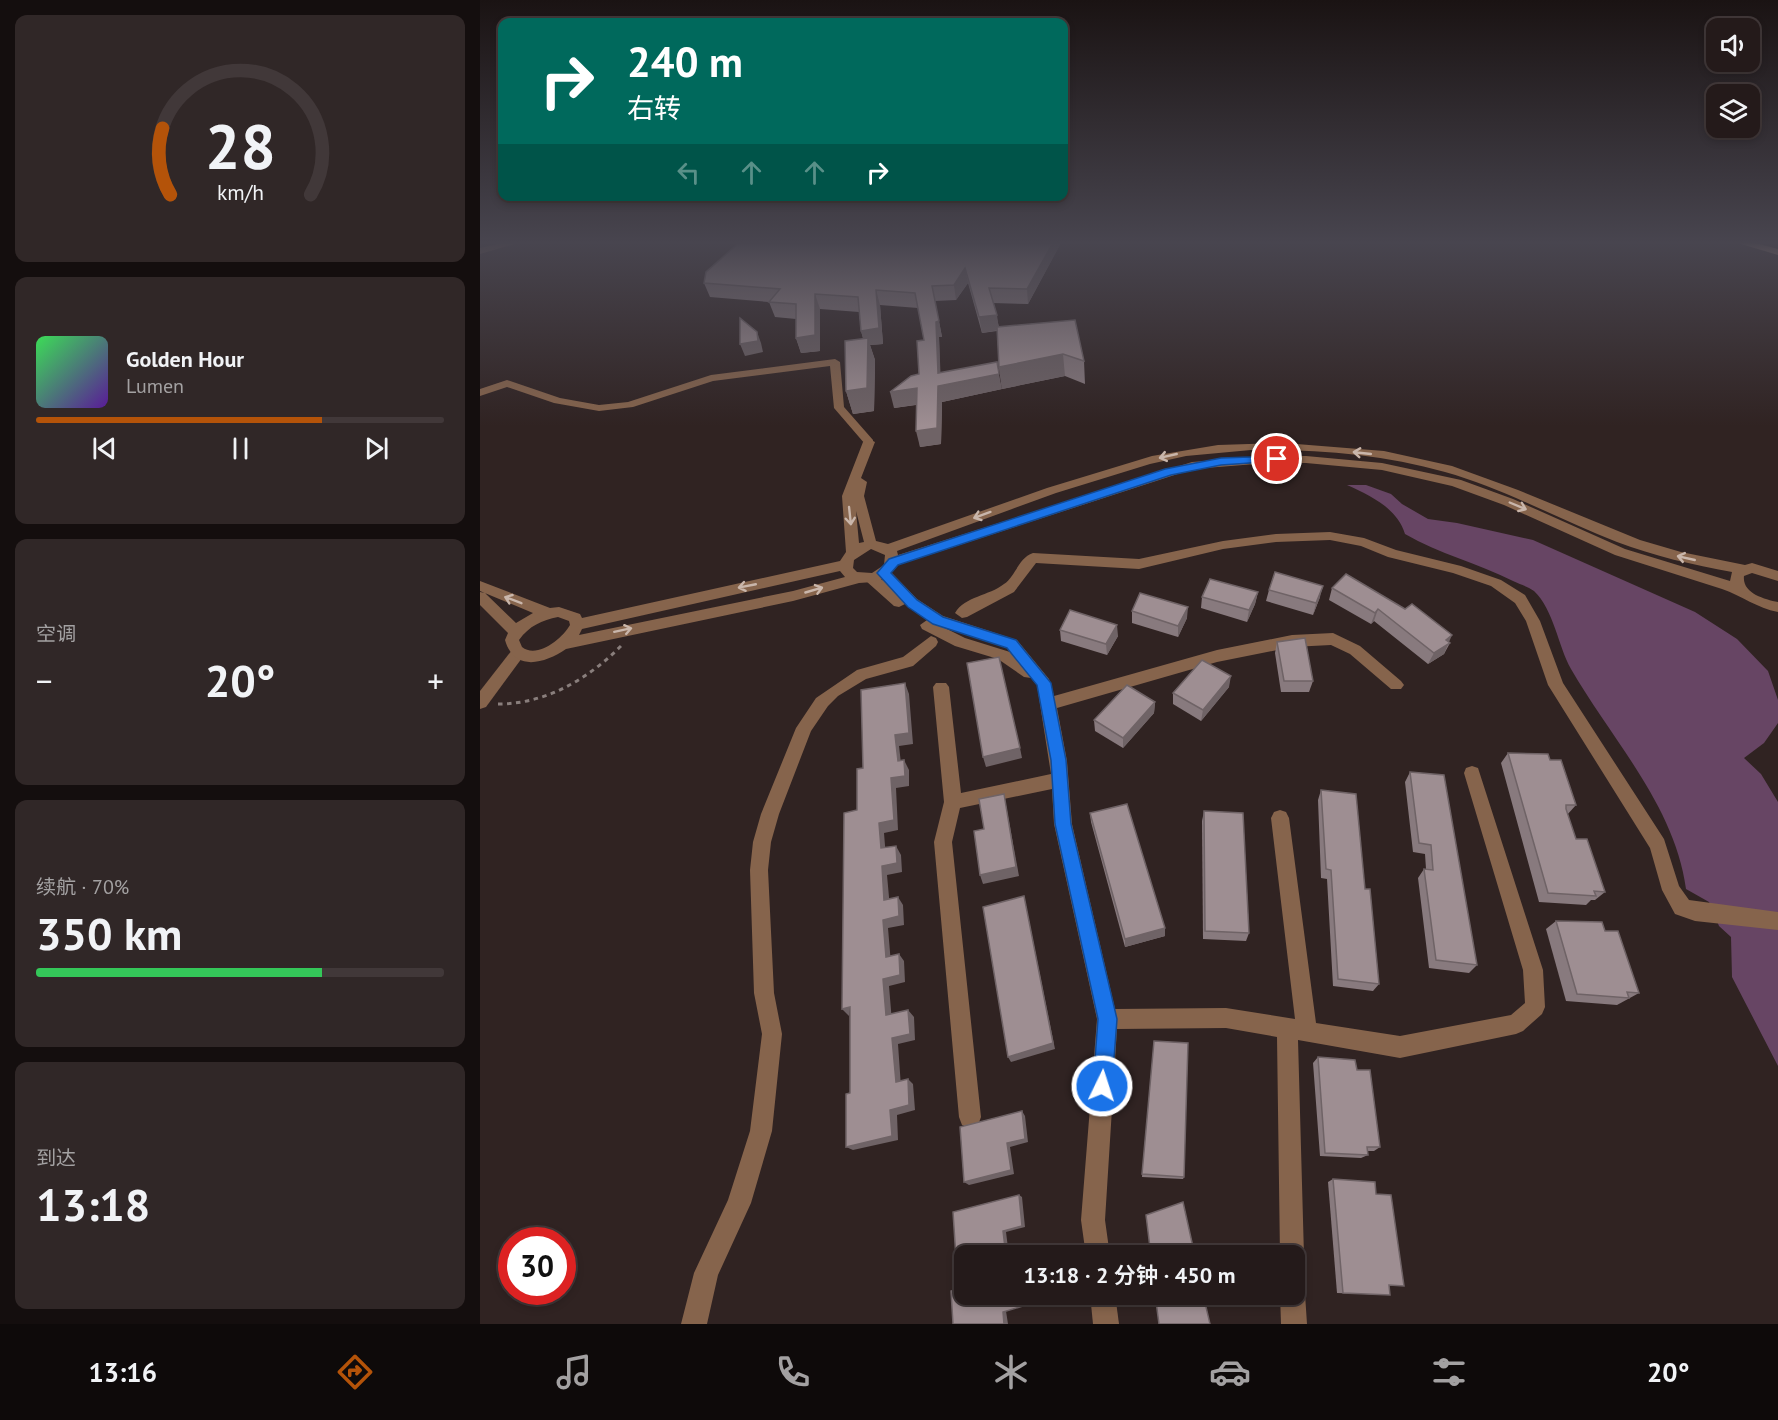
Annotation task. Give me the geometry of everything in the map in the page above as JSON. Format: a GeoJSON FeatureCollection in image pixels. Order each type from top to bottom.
{"type":"FeatureCollection","features":[{"type":"Feature","properties":{"kind":"street"},"geometry":{"type":"LineString","coordinates":[[480,393],[507,383],[558,401],[599,408],[629,405],[711,378],[835,362],[838,408],[868,442]]}},
{"type":"Feature","properties":{"kind":"street"},"geometry":{"type":"LineString","coordinates":[[868,442],[858,496],[879,568],[912,603],[938,621],[1012,644],[1044,683],[1060,780],[1063,824],[1107,1019],[1093,1220],[1096,1245]]}},
{"type":"Feature","properties":{"kind":"street"},"geometry":{"type":"LineString","coordinates":[[566,643],[577,626],[845,565],[853,552],[848,496],[868,442]]}},
{"type":"Feature","properties":{"kind":"street"},"geometry":{"type":"LineString","coordinates":[[845,565],[848,573],[879,568],[1062,487],[1149,461],[1203,450],[1269,447],[1321,449],[1384,456],[1447,469],[1515,492],[1622,539],[1673,555],[1743,570],[1761,569],[1778,576]]}},
{"type":"Feature","properties":{"kind":"street"},"geometry":{"type":"LineString","coordinates":[[548,613],[530,620],[516,632],[512,640],[512,648],[517,654],[541,655],[566,643],[794,596],[1185,468],[1221,461],[1298,459],[1390,468],[1441,479],[1491,495],[1620,552],[1742,591],[1758,601],[1778,607]]}},
{"type":"Feature","properties":{"kind":"street"},"geometry":{"type":"LineString","coordinates":[[962,613],[970,605],[1009,587],[1026,563],[1033,558],[1138,564],[1223,544],[1309,536],[1349,538],[1393,554],[1456,569],[1496,583],[1520,599],[1530,614],[1556,685],[1658,845],[1671,890],[1682,907],[1710,913],[1778,921]]}},
{"type":"Feature","properties":{"kind":"street"},"geometry":{"type":"LineString","coordinates":[[853,552],[871,545]]}},
{"type":"Feature","properties":{"kind":"street"},"geometry":{"type":"LineString","coordinates":[[1742,591],[1736,578],[1743,570]]}},
{"type":"Feature","properties":{"kind":"street"},"geometry":{"type":"LineString","coordinates":[[480,586],[548,613],[569,614],[575,618],[577,626]]}},
{"type":"Feature","properties":{"kind":"street"},"geometry":{"type":"LineString","coordinates":[[480,597],[516,632]]}},
{"type":"Feature","properties":{"kind":"street"},"geometry":{"type":"LineString","coordinates":[[1048,704],[1217,656],[1292,641],[1333,639],[1355,650],[1396,685]]}},
{"type":"Feature","properties":{"kind":"street"},"geometry":{"type":"LineString","coordinates":[[694,1324],[706,1273],[739,1203],[761,1131],[772,1034],[764,993],[759,870],[762,842],[770,814],[804,728],[822,702],[833,692],[862,674],[908,662],[931,642]]}},
{"type":"Feature","properties":{"kind":"street"},"geometry":{"type":"LineString","coordinates":[[481,700],[517,654]]}},
{"type":"Feature","properties":{"kind":"street"},"geometry":{"type":"LineString","coordinates":[[941,687],[953,802],[943,842],[970,1118]]}},
{"type":"Feature","properties":{"kind":"street"},"geometry":{"type":"LineString","coordinates":[[1107,1019],[1226,1018],[1400,1047],[1516,1024],[1535,1006],[1533,970],[1472,773]]}},
{"type":"Feature","properties":{"kind":"street"},"geometry":{"type":"LineString","coordinates":[[953,802],[1060,780]]}},
{"type":"Feature","properties":{"kind":"street"},"geometry":{"type":"LineString","coordinates":[[1280,818],[1297,1030],[1292,1245]]}},
{"type":"Feature","properties":{"kind":"street"},"geometry":{"type":"LineString","coordinates":[[1103,1305],[1106,1324]]}},
{"type":"Feature","properties":{"kind":"street"},"geometry":{"type":"LineString","coordinates":[[1293,1305],[1294,1324]]}},
{"type":"Feature","properties":{"kind":"path"},"geometry":{"type":"LineString","coordinates":[[481,700],[508,705],[539,697],[585,677],[601,667],[623,644],[626,630]]}},
{"type":"Feature","properties":{"kind":"shaded area"},"geometry":{"type":"Polygon","coordinates":[[[1347,485],[1366,485],[1391,494],[1402,504],[1428,519],[1533,540],[1695,612],[1737,639],[1768,671],[1778,700],[1778,723],[1764,743],[1744,758],[1761,774],[1778,802],[1778,1066],[1732,977],[1731,937],[1719,926],[1709,902],[1686,889],[1680,859],[1656,802],[1571,669],[1541,599],[1527,587],[1405,534],[1396,517],[1382,504],[1347,485]]]}},
{"type":"Feature","properties":{"kind":"building"},"geometry":{"type":"Polygon","coordinates":[[[780,303],[815,303],[815,335],[796,338],[796,304],[780,303]]]}},
{"type":"Feature","properties":{"kind":"building"},"geometry":{"type":"Polygon","coordinates":[[[859,303],[877,303],[879,328],[861,331],[859,303]]]}},
{"type":"Feature","properties":{"kind":"building"},"geometry":{"type":"Polygon","coordinates":[[[917,303],[935,303],[939,321],[936,322],[938,373],[997,362],[999,374],[938,386],[937,428],[916,431],[917,388],[890,392],[911,376],[919,374],[917,341],[924,340],[917,303]]]}},
{"type":"Feature","properties":{"kind":"building"},"geometry":{"type":"Polygon","coordinates":[[[975,303],[993,303],[997,315],[979,317],[975,303]]]}},
{"type":"Feature","properties":{"kind":"building"},"geometry":{"type":"Polygon","coordinates":[[[740,318],[757,332],[758,341],[740,344],[740,318]]]}},
{"type":"Feature","properties":{"kind":"building"},"geometry":{"type":"Polygon","coordinates":[[[1075,320],[1084,361],[1063,354],[999,367],[997,327],[1075,320]]]}},
{"type":"Feature","properties":{"kind":"building"},"geometry":{"type":"Polygon","coordinates":[[[868,338],[867,388],[846,391],[845,341],[868,338]]]}},
{"type":"Feature","properties":{"kind":"building"},"geometry":{"type":"Polygon","coordinates":[[[1275,572],[1323,586],[1316,603],[1269,590],[1275,572]]]}},
{"type":"Feature","properties":{"kind":"building"},"geometry":{"type":"Polygon","coordinates":[[[1346,574],[1405,609],[1412,604],[1452,635],[1446,640],[1450,643],[1434,653],[1378,609],[1375,613],[1332,588],[1346,574]]]}},
{"type":"Feature","properties":{"kind":"building"},"geometry":{"type":"Polygon","coordinates":[[[1210,579],[1258,592],[1249,610],[1202,597],[1210,579]]]}},
{"type":"Feature","properties":{"kind":"building"},"geometry":{"type":"Polygon","coordinates":[[[1140,593],[1188,607],[1178,626],[1132,611],[1140,593]]]}},
{"type":"Feature","properties":{"kind":"building"},"geometry":{"type":"Polygon","coordinates":[[[1070,610],[1117,625],[1106,644],[1060,630],[1070,610]]]}},
{"type":"Feature","properties":{"kind":"building"},"geometry":{"type":"Polygon","coordinates":[[[1305,638],[1313,681],[1284,681],[1277,642],[1305,638]]]}},
{"type":"Feature","properties":{"kind":"building"},"geometry":{"type":"Polygon","coordinates":[[[999,657],[1020,748],[983,757],[967,663],[999,657]]]}},
{"type":"Feature","properties":{"kind":"building"},"geometry":{"type":"Polygon","coordinates":[[[1202,660],[1231,676],[1203,710],[1173,693],[1202,660]]]}},
{"type":"Feature","properties":{"kind":"building"},"geometry":{"type":"Polygon","coordinates":[[[905,683],[909,733],[895,735],[898,761],[904,760],[905,776],[891,778],[894,820],[879,823],[881,848],[896,846],[897,863],[882,866],[884,900],[898,897],[899,916],[883,920],[886,957],[899,954],[900,975],[883,979],[886,1015],[908,1010],[910,1034],[892,1038],[896,1082],[908,1079],[909,1105],[890,1110],[892,1136],[846,1147],[846,1094],[850,1093],[850,1007],[842,1009],[844,813],[857,810],[857,769],[863,768],[861,690],[905,683]]]}},
{"type":"Feature","properties":{"kind":"building"},"geometry":{"type":"Polygon","coordinates":[[[1127,685],[1155,702],[1123,738],[1094,720],[1127,685]]]}},
{"type":"Feature","properties":{"kind":"building"},"geometry":{"type":"Polygon","coordinates":[[[1508,753],[1548,754],[1550,760],[1561,760],[1576,805],[1566,805],[1566,809],[1576,839],[1587,839],[1605,892],[1594,891],[1596,896],[1548,893],[1508,753]]]}},
{"type":"Feature","properties":{"kind":"building"},"geometry":{"type":"Polygon","coordinates":[[[1410,772],[1444,775],[1477,965],[1436,960],[1424,869],[1433,870],[1431,845],[1419,843],[1410,772]]]}},
{"type":"Feature","properties":{"kind":"building"},"geometry":{"type":"Polygon","coordinates":[[[1321,790],[1356,794],[1365,889],[1370,889],[1379,984],[1338,979],[1331,870],[1326,869],[1321,790]]]}},
{"type":"Feature","properties":{"kind":"building"},"geometry":{"type":"Polygon","coordinates":[[[1004,794],[1016,867],[980,875],[974,831],[984,829],[979,799],[1004,794]]]}},
{"type":"Feature","properties":{"kind":"building"},"geometry":{"type":"Polygon","coordinates":[[[1127,804],[1165,928],[1125,939],[1090,813],[1127,804]]]}},
{"type":"Feature","properties":{"kind":"building"},"geometry":{"type":"Polygon","coordinates":[[[1204,811],[1243,813],[1249,933],[1205,931],[1204,811]]]}},
{"type":"Feature","properties":{"kind":"building"},"geometry":{"type":"Polygon","coordinates":[[[1024,896],[1053,1043],[1008,1057],[983,907],[1024,896]]]}},
{"type":"Feature","properties":{"kind":"building"},"geometry":{"type":"Polygon","coordinates":[[[1556,921],[1602,922],[1605,931],[1618,931],[1639,993],[1627,992],[1629,998],[1577,994],[1556,921]]]}},
{"type":"Feature","properties":{"kind":"building"},"geometry":{"type":"Polygon","coordinates":[[[1154,1041],[1188,1043],[1184,1177],[1142,1174],[1154,1041]]]}},
{"type":"Feature","properties":{"kind":"building"},"geometry":{"type":"Polygon","coordinates":[[[1318,1057],[1355,1060],[1357,1070],[1370,1070],[1380,1147],[1367,1147],[1368,1155],[1325,1153],[1318,1057]]]}},
{"type":"Feature","properties":{"kind":"building"},"geometry":{"type":"Polygon","coordinates":[[[1022,1111],[1025,1139],[1007,1143],[1011,1170],[964,1182],[960,1127],[1022,1111]]]}},
{"type":"Feature","properties":{"kind":"building"},"geometry":{"type":"Polygon","coordinates":[[[1333,1179],[1375,1182],[1376,1194],[1391,1195],[1404,1286],[1389,1285],[1390,1295],[1343,1293],[1333,1179]]]}},
{"type":"Feature","properties":{"kind":"building"},"geometry":{"type":"Polygon","coordinates":[[[1019,1195],[1022,1226],[1003,1231],[1005,1245],[955,1245],[953,1212],[1019,1195]]]}},
{"type":"Feature","properties":{"kind":"building"},"geometry":{"type":"Polygon","coordinates":[[[1183,1202],[1193,1245],[1150,1245],[1146,1215],[1183,1202]]]}},
{"type":"Feature","properties":{"kind":"building"},"geometry":{"type":"Polygon","coordinates":[[[954,1290],[954,1305],[1023,1306],[1003,1312],[1004,1324],[953,1324],[951,1291],[954,1290]]]}},
{"type":"Feature","properties":{"kind":"building"},"geometry":{"type":"Polygon","coordinates":[[[1156,1305],[1206,1305],[1210,1324],[1159,1324],[1156,1305]]]}},
{"type":"Feature","properties":{"kind":"route"},"geometry":{"type":"LineString","coordinates":[[1102,1086],[1107,1019],[1098,970],[1063,824],[1059,760],[1044,683],[1012,644],[938,621],[912,603],[884,573],[893,562],[952,545],[1169,472],[1221,461],[1277,459]]}}]}
